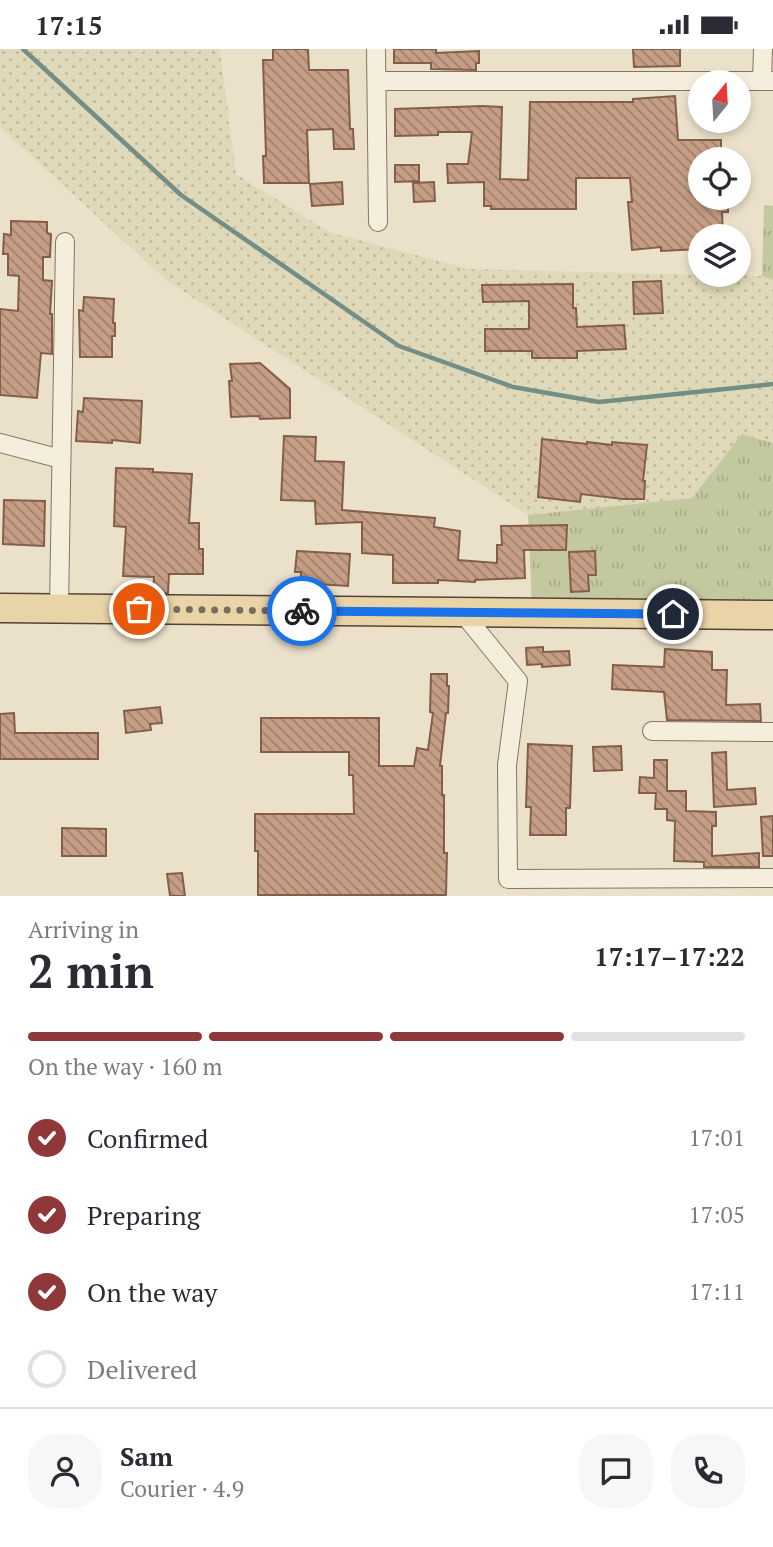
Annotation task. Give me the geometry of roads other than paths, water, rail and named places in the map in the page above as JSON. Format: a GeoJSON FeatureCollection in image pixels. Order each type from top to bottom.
{"type":"FeatureCollection","features":[{"type":"Feature","properties":{"kind":"main road"},"geometry":{"type":"LineString","coordinates":[[0,608],[773,615]]}},
{"type":"Feature","properties":{"kind":"street"},"geometry":{"type":"LineString","coordinates":[[376,49],[379,222]]}},
{"type":"Feature","properties":{"kind":"street"},"geometry":{"type":"LineString","coordinates":[[377,81],[768,81],[763,49]]}},
{"type":"Feature","properties":{"kind":"street"},"geometry":{"type":"LineString","coordinates":[[59,608],[65,242]]}},
{"type":"Feature","properties":{"kind":"street"},"geometry":{"type":"LineString","coordinates":[[0,443],[61,459]]}},
{"type":"Feature","properties":{"kind":"street"},"geometry":{"type":"LineString","coordinates":[[462,612],[519,681],[507,765],[508,888],[773,878]]}},
{"type":"Feature","properties":{"kind":"street"},"geometry":{"type":"LineString","coordinates":[[652,731],[773,732]]}},
{"type":"Feature","properties":{"kind":"waterway"},"geometry":{"type":"LineString","coordinates":[[23,49],[181,195],[399,346],[513,387],[599,402],[773,384]]}}]}
